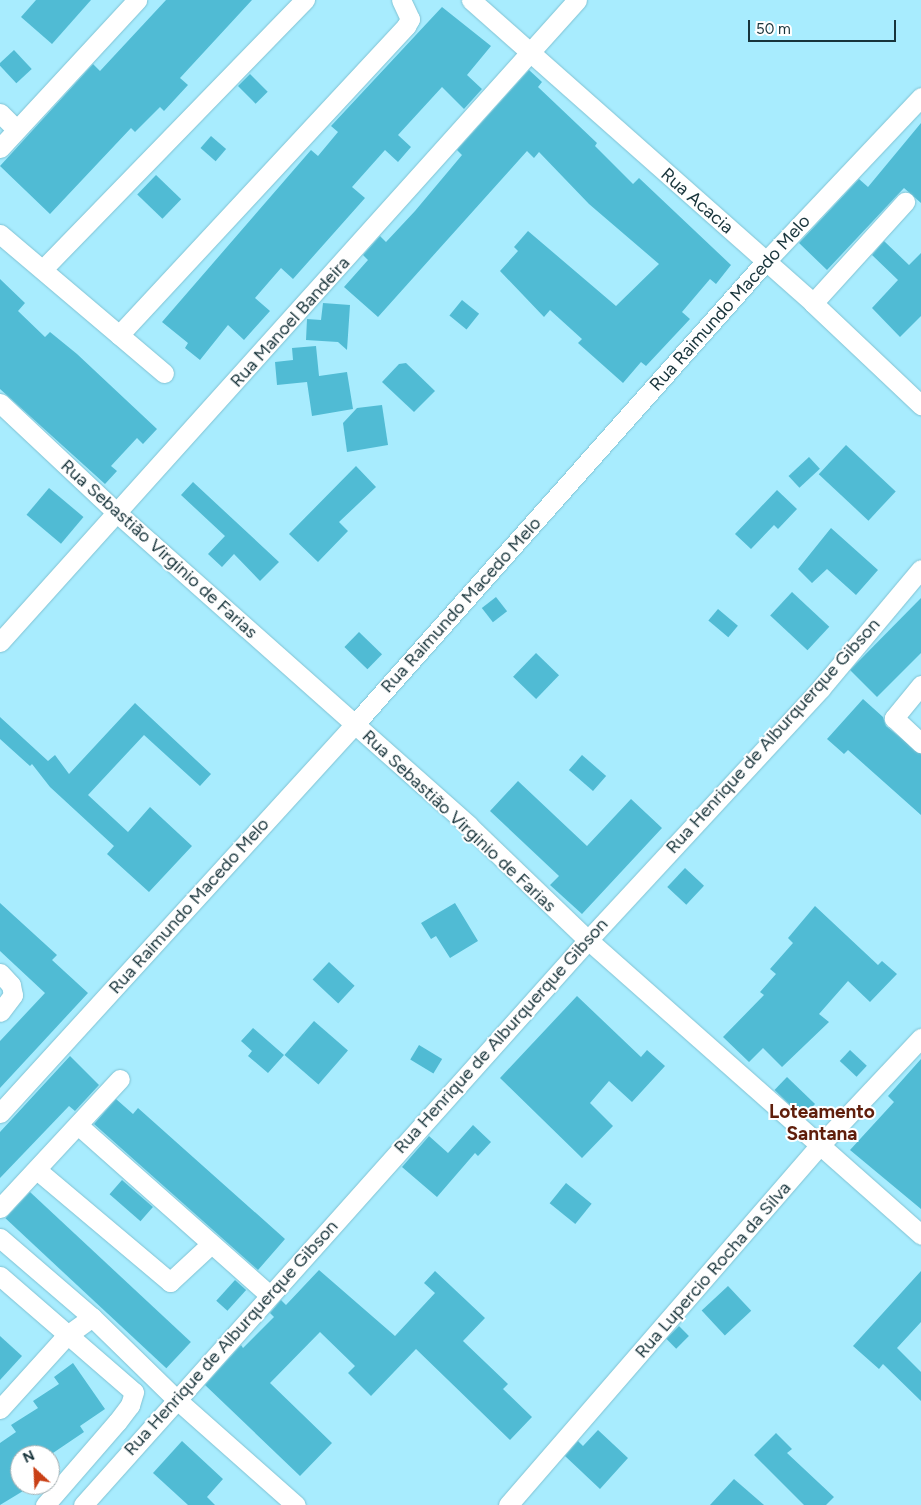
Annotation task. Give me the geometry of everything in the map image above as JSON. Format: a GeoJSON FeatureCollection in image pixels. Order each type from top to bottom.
{"type":"FeatureCollection","features":[{"type":"Feature","properties":{"kind":"street"},"geometry":{"type":"LineString","coordinates":[[0,148],[137,0]]}},
{"type":"Feature","properties":{"kind":"street"},"geometry":{"type":"LineString","coordinates":[[43,269],[305,0]]}},
{"type":"Feature","properties":{"kind":"street"},"geometry":{"type":"LineString","coordinates":[[119,335],[406,26],[410,19],[401,0]]}},
{"type":"Feature","properties":{"kind":"street","name":"Rua Acacia"},"geometry":{"type":"LineString","coordinates":[[471,0],[765,262],[814,303],[921,405]]}},
{"type":"Feature","properties":{"kind":"street","name":"Rua Manoel Bandeira"},"geometry":{"type":"LineString","coordinates":[[0,642],[577,0]]}},
{"type":"Feature","properties":{"kind":"street","name":"Rua Raimundo Macedo Melo"},"geometry":{"type":"LineString","coordinates":[[0,1113],[354,725],[765,262],[921,98]]}},
{"type":"Feature","properties":{"kind":"street"},"geometry":{"type":"LineString","coordinates":[[0,113],[16,129]]}},
{"type":"Feature","properties":{"kind":"street"},"geometry":{"type":"LineString","coordinates":[[814,303],[905,202]]}},
{"type":"Feature","properties":{"kind":"street"},"geometry":{"type":"LineString","coordinates":[[0,234],[164,373]]}},
{"type":"Feature","properties":{"kind":"street","name":"Rua Sebastião Virginio de Farias"},"geometry":{"type":"LineString","coordinates":[[0,403],[117,514],[354,725],[588,940],[821,1144],[921,1235]]}},
{"type":"Feature","properties":{"kind":"street","name":"Rua Henrique de Alburquerque Gibson"},"geometry":{"type":"LineString","coordinates":[[83,1505],[268,1294],[588,940],[821,688],[921,569]]}},
{"type":"Feature","properties":{"kind":"street"},"geometry":{"type":"LineString","coordinates":[[921,685],[894,718],[921,743]]}},
{"type":"Feature","properties":{"kind":"street"},"geometry":{"type":"LineString","coordinates":[[0,973],[11,985],[13,995],[0,1012]]}},
{"type":"Feature","properties":{"kind":"street","name":"Rua Lupercio Rocha da Silva"},"geometry":{"type":"LineString","coordinates":[[508,1505],[821,1144],[921,1038]]}},
{"type":"Feature","properties":{"kind":"street"},"geometry":{"type":"LineString","coordinates":[[0,1208],[79,1126],[120,1079]]}},
{"type":"Feature","properties":{"kind":"street"},"geometry":{"type":"LineString","coordinates":[[79,1126],[210,1245],[268,1294]]}},
{"type":"Feature","properties":{"kind":"street"},"geometry":{"type":"LineString","coordinates":[[37,1170],[170,1282],[210,1245]]}},
{"type":"Feature","properties":{"kind":"street"},"geometry":{"type":"LineString","coordinates":[[3,1247],[92,1317],[176,1399],[296,1505]]}},
{"type":"Feature","properties":{"kind":"street"},"geometry":{"type":"LineString","coordinates":[[0,1276],[66,1336],[132,1388],[133,1399],[45,1505]]}},
{"type":"Feature","properties":{"kind":"street"},"geometry":{"type":"LineString","coordinates":[[0,1409],[66,1336],[92,1317]]}},
{"type":"Feature","properties":{"kind":"building"},"geometry":{"type":"Polygon","coordinates":[[[36,0],[91,0],[52,44],[21,17],[36,0]]]}},
{"type":"Feature","properties":{"kind":"building"},"geometry":{"type":"Polygon","coordinates":[[[166,0],[252,0],[180,78],[188,85],[164,111],[160,107],[135,132],[131,128],[50,214],[0,166],[93,64],[100,71],[166,0]]]}},
{"type":"Feature","properties":{"kind":"building"},"geometry":{"type":"Polygon","coordinates":[[[442,7],[491,46],[467,75],[482,89],[464,109],[442,87],[398,135],[411,147],[398,162],[385,150],[352,187],[365,198],[293,279],[281,268],[255,298],[270,311],[244,340],[228,325],[200,360],[185,348],[188,343],[162,322],[311,150],[318,156],[338,132],[331,126],[442,7]]]}},
{"type":"Feature","properties":{"kind":"building"},"geometry":{"type":"Polygon","coordinates":[[[14,50],[32,69],[16,83],[0,66],[0,63],[14,50]]]}},
{"type":"Feature","properties":{"kind":"building"},"geometry":{"type":"Polygon","coordinates":[[[529,70],[542,82],[538,87],[597,143],[595,146],[633,184],[639,178],[731,265],[716,284],[710,279],[682,312],[690,319],[646,366],[641,362],[623,383],[578,343],[582,339],[550,310],[544,317],[500,271],[518,251],[514,247],[528,231],[616,306],[659,264],[589,204],[539,152],[534,158],[527,151],[378,317],[344,287],[368,260],[363,255],[380,236],[386,242],[415,211],[462,155],[457,150],[529,70]]]}},
{"type":"Feature","properties":{"kind":"building"},"geometry":{"type":"Polygon","coordinates":[[[250,74],[268,92],[256,104],[238,86],[250,74]]]}},
{"type":"Feature","properties":{"kind":"building"},"geometry":{"type":"Polygon","coordinates":[[[921,123],[921,203],[904,188],[827,270],[799,243],[859,179],[868,187],[921,123]]]}},
{"type":"Feature","properties":{"kind":"building"},"geometry":{"type":"Polygon","coordinates":[[[211,136],[226,149],[216,161],[201,148],[211,136]]]}},
{"type":"Feature","properties":{"kind":"building"},"geometry":{"type":"Polygon","coordinates":[[[156,175],[181,199],[162,219],[137,194],[156,175]]]}},
{"type":"Feature","properties":{"kind":"building"},"geometry":{"type":"Polygon","coordinates":[[[884,241],[909,265],[921,253],[921,316],[900,337],[872,308],[898,280],[872,255],[884,241]]]}},
{"type":"Feature","properties":{"kind":"building"},"geometry":{"type":"Polygon","coordinates":[[[0,279],[25,303],[18,311],[45,337],[50,332],[77,354],[157,429],[143,444],[137,438],[111,466],[117,471],[105,484],[0,389],[0,279]]]}},
{"type":"Feature","properties":{"kind":"building"},"geometry":{"type":"Polygon","coordinates":[[[462,300],[479,314],[467,329],[449,316],[462,300]]]}},
{"type":"Feature","properties":{"kind":"building"},"geometry":{"type":"Polygon","coordinates":[[[323,303],[350,305],[347,350],[338,342],[306,340],[307,319],[321,320],[323,303]]]}},
{"type":"Feature","properties":{"kind":"building"},"geometry":{"type":"Polygon","coordinates":[[[316,346],[319,376],[347,372],[353,409],[312,416],[307,382],[277,385],[275,362],[293,360],[292,348],[316,346]]]}},
{"type":"Feature","properties":{"kind":"building"},"geometry":{"type":"Polygon","coordinates":[[[406,363],[435,391],[414,412],[382,382],[399,364],[406,363]]]}},
{"type":"Feature","properties":{"kind":"building"},"geometry":{"type":"Polygon","coordinates":[[[382,405],[388,445],[347,452],[343,423],[357,408],[382,405]]]}},
{"type":"Feature","properties":{"kind":"building"},"geometry":{"type":"Polygon","coordinates":[[[846,445],[896,491],[868,521],[819,474],[846,445]]]}},
{"type":"Feature","properties":{"kind":"building"},"geometry":{"type":"Polygon","coordinates":[[[809,457],[820,469],[799,488],[789,476],[809,457]]]}},
{"type":"Feature","properties":{"kind":"building"},"geometry":{"type":"Polygon","coordinates":[[[356,466],[376,487],[339,522],[348,531],[318,562],[289,534],[356,466]]]}},
{"type":"Feature","properties":{"kind":"building"},"geometry":{"type":"Polygon","coordinates":[[[193,482],[279,562],[260,581],[234,554],[222,567],[208,554],[225,536],[181,495],[193,482]]]}},
{"type":"Feature","properties":{"kind":"building"},"geometry":{"type":"Polygon","coordinates":[[[49,488],[83,517],[61,544],[27,515],[49,488]]]}},
{"type":"Feature","properties":{"kind":"building"},"geometry":{"type":"Polygon","coordinates":[[[777,490],[797,509],[778,529],[774,525],[751,549],[735,534],[777,490]]]}},
{"type":"Feature","properties":{"kind":"building"},"geometry":{"type":"Polygon","coordinates":[[[831,528],[878,570],[856,595],[827,569],[812,583],[798,569],[831,528]]]}},
{"type":"Feature","properties":{"kind":"building"},"geometry":{"type":"Polygon","coordinates":[[[792,592],[829,627],[807,650],[770,615],[792,592]]]}},
{"type":"Feature","properties":{"kind":"building"},"geometry":{"type":"Polygon","coordinates":[[[496,597],[507,611],[493,622],[482,608],[496,597]]]}},
{"type":"Feature","properties":{"kind":"building"},"geometry":{"type":"Polygon","coordinates":[[[921,598],[921,653],[877,697],[850,670],[921,598]]]}},
{"type":"Feature","properties":{"kind":"building"},"geometry":{"type":"Polygon","coordinates":[[[718,609],[738,626],[728,637],[708,620],[718,609]]]}},
{"type":"Feature","properties":{"kind":"building"},"geometry":{"type":"Polygon","coordinates":[[[359,632],[382,654],[367,669],[344,647],[359,632]]]}},
{"type":"Feature","properties":{"kind":"building"},"geometry":{"type":"Polygon","coordinates":[[[536,653],[559,675],[536,699],[513,677],[536,653]]]}},
{"type":"Feature","properties":{"kind":"building"},"geometry":{"type":"Polygon","coordinates":[[[863,699],[883,717],[886,726],[921,754],[921,815],[848,750],[844,754],[827,739],[863,699]]]}},
{"type":"Feature","properties":{"kind":"building"},"geometry":{"type":"Polygon","coordinates":[[[135,703],[211,774],[200,786],[144,735],[88,795],[128,832],[150,807],[192,846],[149,892],[107,854],[114,846],[50,787],[32,764],[30,766],[0,739],[0,717],[48,761],[55,755],[69,774],[135,703]]]}},
{"type":"Feature","properties":{"kind":"building"},"geometry":{"type":"Polygon","coordinates":[[[582,755],[606,776],[593,791],[569,770],[582,755]]]}},
{"type":"Feature","properties":{"kind":"building"},"geometry":{"type":"Polygon","coordinates":[[[518,781],[587,846],[631,799],[662,828],[582,914],[550,885],[559,876],[490,811],[518,781]]]}},
{"type":"Feature","properties":{"kind":"building"},"geometry":{"type":"Polygon","coordinates":[[[685,868],[704,886],[686,905],[667,887],[685,868]]]}},
{"type":"Feature","properties":{"kind":"building"},"geometry":{"type":"Polygon","coordinates":[[[0,903],[57,955],[52,960],[88,993],[0,1088],[0,1041],[45,993],[0,951],[0,903]]]}},
{"type":"Feature","properties":{"kind":"building"},"geometry":{"type":"Polygon","coordinates":[[[455,903],[478,941],[450,958],[436,936],[431,939],[421,923],[455,903]]]}},
{"type":"Feature","properties":{"kind":"building"},"geometry":{"type":"Polygon","coordinates":[[[815,906],[878,965],[882,961],[897,974],[870,1002],[848,981],[819,1014],[829,1022],[782,1067],[763,1048],[749,1062],[723,1037],[764,995],[760,992],[776,974],[770,969],[793,943],[788,938],[815,906]]]}},
{"type":"Feature","properties":{"kind":"building"},"geometry":{"type":"Polygon","coordinates":[[[329,962],[355,986],[338,1003],[313,980],[329,962]]]}},
{"type":"Feature","properties":{"kind":"building"},"geometry":{"type":"Polygon","coordinates":[[[577,996],[641,1057],[647,1050],[665,1066],[632,1102],[609,1081],[590,1103],[613,1126],[582,1158],[500,1078],[577,996]]]}},
{"type":"Feature","properties":{"kind":"building"},"geometry":{"type":"Polygon","coordinates":[[[314,1021],[348,1051],[318,1084],[284,1055],[314,1021]]]}},
{"type":"Feature","properties":{"kind":"building"},"geometry":{"type":"Polygon","coordinates":[[[253,1028],[284,1055],[268,1073],[248,1056],[252,1051],[241,1041],[253,1028]]]}},
{"type":"Feature","properties":{"kind":"building"},"geometry":{"type":"Polygon","coordinates":[[[419,1045],[442,1059],[433,1073],[410,1060],[419,1045]]]}},
{"type":"Feature","properties":{"kind":"building"},"geometry":{"type":"Polygon","coordinates":[[[850,1050],[867,1066],[857,1077],[840,1061],[850,1050]]]}},
{"type":"Feature","properties":{"kind":"building"},"geometry":{"type":"Polygon","coordinates":[[[70,1056],[99,1085],[75,1111],[69,1106],[0,1178],[0,1132],[70,1056]]]}},
{"type":"Feature","properties":{"kind":"building"},"geometry":{"type":"Polygon","coordinates":[[[921,1059],[921,1209],[850,1150],[894,1102],[888,1096],[921,1059]]]}},
{"type":"Feature","properties":{"kind":"building"},"geometry":{"type":"Polygon","coordinates":[[[787,1077],[815,1104],[803,1117],[774,1090],[787,1077]]]}},
{"type":"Feature","properties":{"kind":"building"},"geometry":{"type":"Polygon","coordinates":[[[116,1099],[133,1114],[138,1108],[285,1239],[258,1270],[94,1124],[116,1099]]]}},
{"type":"Feature","properties":{"kind":"building"},"geometry":{"type":"Polygon","coordinates":[[[473,1125],[491,1142],[478,1156],[475,1153],[437,1197],[402,1167],[429,1136],[448,1153],[473,1125]]]}},
{"type":"Feature","properties":{"kind":"building"},"geometry":{"type":"Polygon","coordinates":[[[122,1180],[153,1207],[140,1221],[110,1194],[122,1180]]]}},
{"type":"Feature","properties":{"kind":"building"},"geometry":{"type":"Polygon","coordinates":[[[566,1183],[592,1204],[575,1224],[550,1203],[566,1183]]]}},
{"type":"Feature","properties":{"kind":"building"},"geometry":{"type":"Polygon","coordinates":[[[30,1192],[191,1342],[166,1368],[5,1218],[30,1192]]]}},
{"type":"Feature","properties":{"kind":"building"},"geometry":{"type":"Polygon","coordinates":[[[319,1270],[395,1336],[435,1293],[424,1283],[435,1271],[485,1318],[463,1341],[508,1384],[503,1389],[532,1417],[510,1440],[416,1349],[371,1396],[348,1373],[355,1366],[320,1332],[270,1383],[332,1443],[300,1476],[205,1385],[241,1345],[243,1348],[274,1317],[270,1313],[281,1300],[286,1305],[319,1270]]]}},
{"type":"Feature","properties":{"kind":"building"},"geometry":{"type":"Polygon","coordinates":[[[921,1271],[921,1322],[897,1348],[921,1372],[921,1401],[883,1364],[879,1369],[853,1346],[921,1271]]]}},
{"type":"Feature","properties":{"kind":"building"},"geometry":{"type":"Polygon","coordinates":[[[235,1280],[246,1290],[227,1311],[216,1301],[235,1280]]]}},
{"type":"Feature","properties":{"kind":"building"},"geometry":{"type":"Polygon","coordinates":[[[728,1286],[751,1311],[725,1335],[702,1311],[728,1286]]]}},
{"type":"Feature","properties":{"kind":"building"},"geometry":{"type":"Polygon","coordinates":[[[679,1326],[689,1336],[676,1349],[666,1339],[679,1326]]]}},
{"type":"Feature","properties":{"kind":"building"},"geometry":{"type":"Polygon","coordinates":[[[0,1336],[22,1356],[0,1380],[0,1336]]]}},
{"type":"Feature","properties":{"kind":"building"},"geometry":{"type":"Polygon","coordinates":[[[73,1363],[105,1409],[80,1426],[84,1432],[60,1448],[60,1445],[10,1445],[10,1495],[16,1495],[0,1505],[0,1443],[16,1432],[11,1425],[38,1408],[33,1401],[59,1384],[54,1377],[73,1363]]]}},
{"type":"Feature","properties":{"kind":"building"},"geometry":{"type":"Polygon","coordinates":[[[598,1430],[628,1458],[600,1489],[565,1456],[578,1441],[583,1446],[598,1430]]]}},
{"type":"Feature","properties":{"kind":"building"},"geometry":{"type":"Polygon","coordinates":[[[776,1433],[792,1449],[787,1453],[834,1497],[826,1505],[804,1505],[754,1455],[776,1433]]]}},
{"type":"Feature","properties":{"kind":"building"},"geometry":{"type":"Polygon","coordinates":[[[182,1441],[223,1479],[207,1497],[215,1505],[188,1505],[153,1473],[182,1441]]]}},
{"type":"Feature","properties":{"kind":"building"},"geometry":{"type":"Polygon","coordinates":[[[734,1479],[764,1505],[710,1505],[734,1479]]]}},
{"type":"Feature","properties":{"kind":"district","name":"Loteamento Santana"},"geometry":{"type":"Point","coordinates":[822,1123]}}]}
